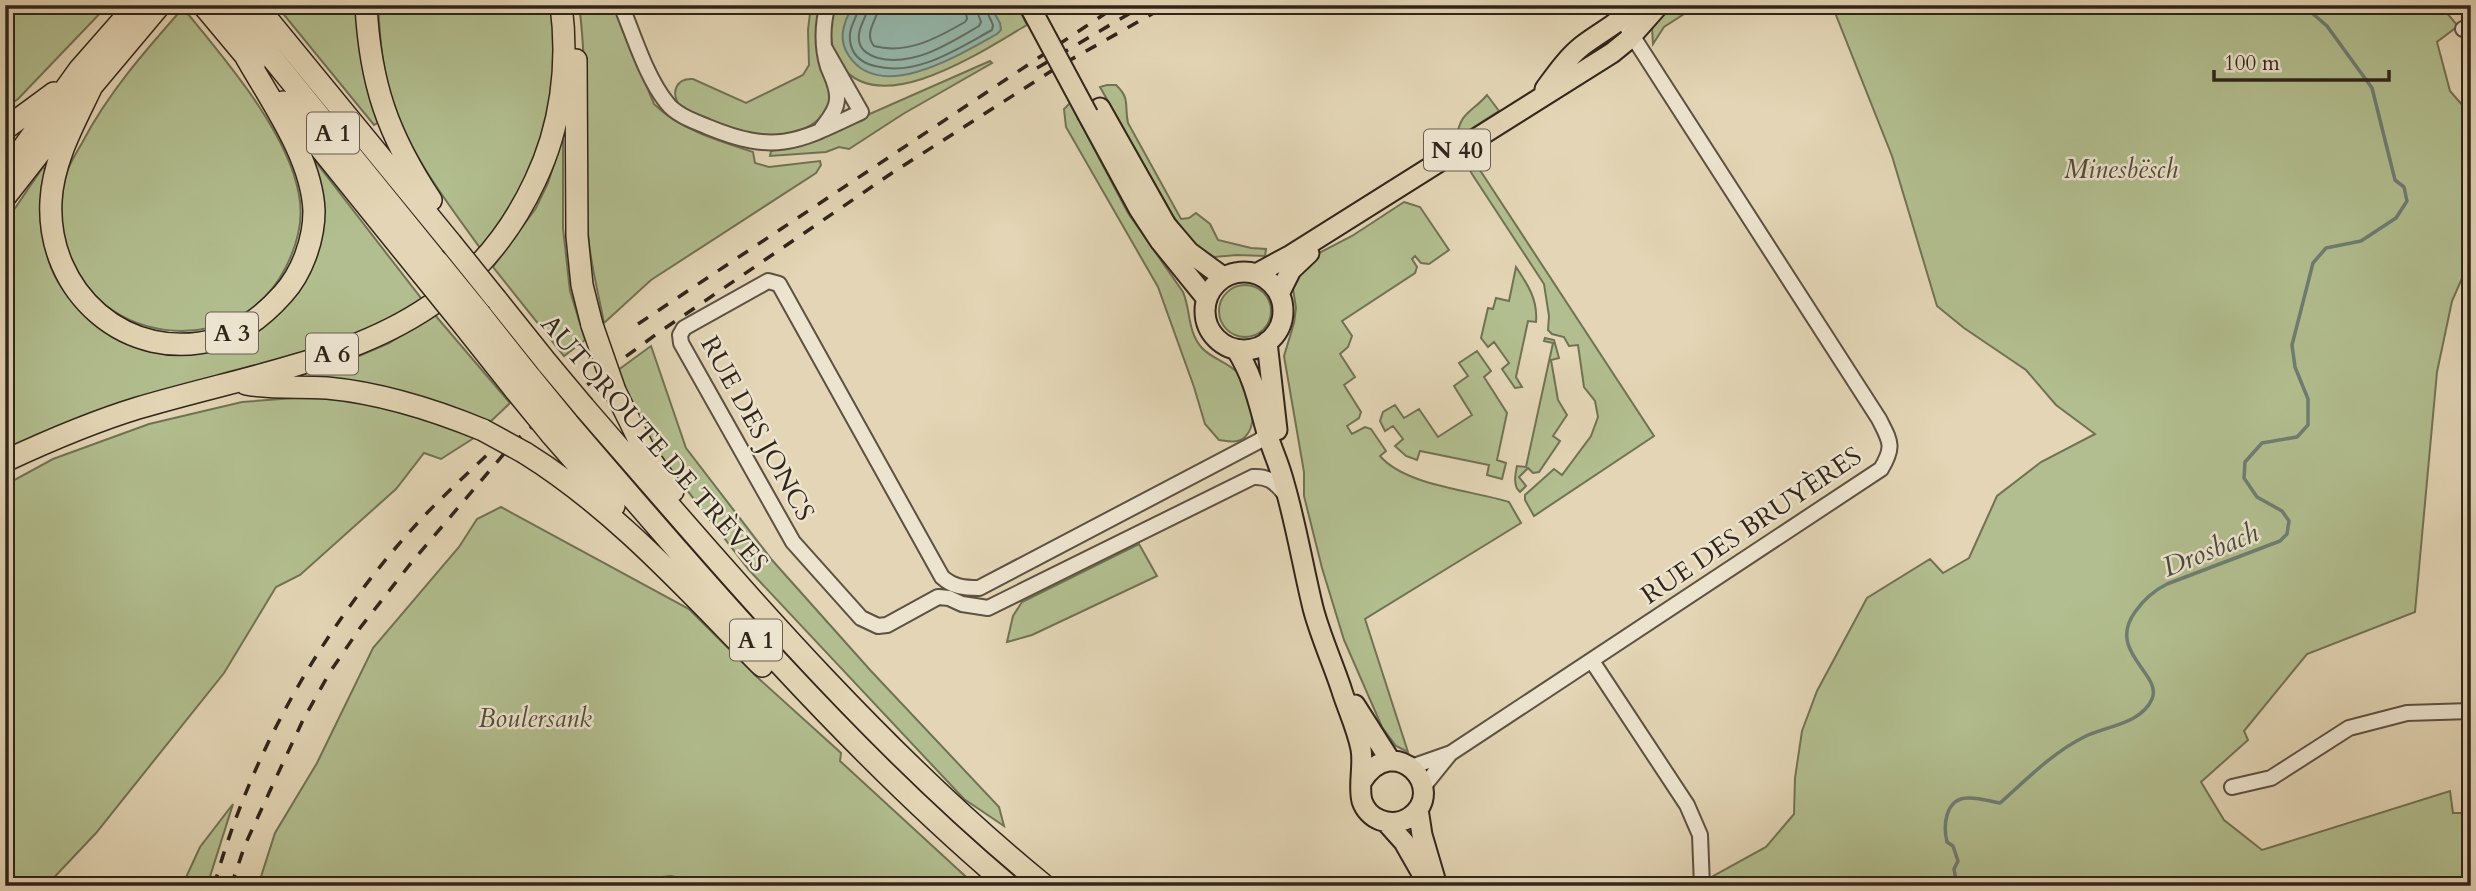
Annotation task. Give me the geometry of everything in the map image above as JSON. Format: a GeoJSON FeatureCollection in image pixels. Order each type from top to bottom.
{"type":"FeatureCollection","features":[{"type":"Feature","properties":{"kind":"highway","name":"A 3"},"geometry":{"type":"LineString","coordinates":[[5,197],[135,5]]}},
{"type":"Feature","properties":{"kind":"highway","name":"A 3"},"geometry":{"type":"LineString","coordinates":[[5,173],[85,78],[160,5]]}},
{"type":"Feature","properties":{"kind":"highway","name":"A 1"},"geometry":{"type":"LineString","coordinates":[[203,5],[430,268],[481,314],[523,384],[694,597]]}},
{"type":"Feature","properties":{"kind":"highway","name":"A 1"},"geometry":{"type":"LineString","coordinates":[[229,5],[430,268]]}},
{"type":"Feature","properties":{"kind":"highway","name":"AUTOROUTE DE TRÈVES"},"geometry":{"type":"LineString","coordinates":[[256,5],[451,243],[481,314],[548,364],[741,587],[924,780],[1045,886]]}},
{"type":"Feature","properties":{"kind":"highway"},"geometry":{"type":"LineString","coordinates":[[366,5],[373,75],[392,131],[413,173],[436,208],[451,243]]}},
{"type":"Feature","properties":{"kind":"highway","name":"A 6"},"geometry":{"type":"LineString","coordinates":[[235,382],[326,357],[397,327],[449,293],[484,259],[525,203],[542,167],[556,120],[563,79],[564,30],[561,5]]}},
{"type":"Feature","properties":{"kind":"highway"},"geometry":{"type":"LineString","coordinates":[[573,5],[577,236],[582,285],[592,325],[615,391],[645,452],[741,587]]}},
{"type":"Feature","properties":{"kind":"highway","name":"A 3"},"geometry":{"type":"LineString","coordinates":[[85,78],[51,200],[55,250],[65,275],[82,298],[105,320],[135,335],[167,344],[219,339],[240,330],[257,318],[289,288],[306,255],[314,211],[308,175],[283,122],[246,57]]}},
{"type":"Feature","properties":{"kind":"highway"},"geometry":{"type":"LineString","coordinates":[[5,129],[85,78]]}},
{"type":"Feature","properties":{"kind":"highway","name":"A 1"},"geometry":{"type":"LineString","coordinates":[[5,461],[92,423],[235,382],[265,388],[326,388],[429,408],[482,430],[525,453],[580,491],[694,597],[887,787],[960,844]]}},
{"type":"Feature","properties":{"kind":"highway","name":"AUTOROUTE DE TRÈVES"},"geometry":{"type":"LineString","coordinates":[[559,428],[855,744],[960,844],[1009,886]]}},
{"type":"Feature","properties":{"kind":"main road"},"geometry":{"type":"LineString","coordinates":[[1029,5],[1166,225],[1189,252],[1223,278]]}},
{"type":"Feature","properties":{"kind":"main road"},"geometry":{"type":"LineString","coordinates":[[1043,5],[1139,209],[1206,299]]}},
{"type":"Feature","properties":{"kind":"main road","name":"N 40"},"geometry":{"type":"LineString","coordinates":[[1627,28],[1636,5]]}},
{"type":"Feature","properties":{"kind":"main road","name":"N 40"},"geometry":{"type":"LineString","coordinates":[[1256,274],[1291,255],[1536,101],[1582,46],[1627,28],[1659,5]]}},
{"type":"Feature","properties":{"kind":"main road","name":"N 40"},"geometry":{"type":"LineString","coordinates":[[1279,294],[1297,263],[1355,215]]}},
{"type":"Feature","properties":{"kind":"main road"},"geometry":{"type":"LineString","coordinates":[[1234,273],[1256,274],[1273,285],[1279,294],[1283,307],[1282,320],[1277,332],[1258,348],[1236,349],[1214,336],[1207,325],[1206,299],[1223,278],[1234,273]]}},
{"type":"Feature","properties":{"kind":"main road"},"geometry":{"type":"LineString","coordinates":[[1267,342],[1286,490],[1314,612],[1361,748],[1361,791],[1365,807],[1374,818],[1387,823],[1404,842],[1429,886]]}},
{"type":"Feature","properties":{"kind":"main road"},"geometry":{"type":"LineString","coordinates":[[1236,349],[1257,390],[1267,434],[1286,490]]}},
{"type":"Feature","properties":{"kind":"main road"},"geometry":{"type":"LineString","coordinates":[[1335,671],[1376,741],[1391,760]]}},
{"type":"Feature","properties":{"kind":"main road"},"geometry":{"type":"LineString","coordinates":[[1362,781],[1379,763],[1391,760],[1411,767],[1419,776],[1423,798],[1418,809],[1405,820],[1387,823]]}},
{"type":"Feature","properties":{"kind":"main road"},"geometry":{"type":"LineString","coordinates":[[1418,809],[1422,835],[1437,886]]}},
{"type":"Feature","properties":{"kind":"street"},"geometry":{"type":"LineString","coordinates":[[621,5],[655,84],[674,110],[734,137],[761,144],[789,142],[861,112],[824,47]]}},
{"type":"Feature","properties":{"kind":"street"},"geometry":{"type":"LineString","coordinates":[[821,130],[838,97],[824,47],[828,5]]}},
{"type":"Feature","properties":{"kind":"street","name":"RUE DES BRUYÈRES"},"geometry":{"type":"LineString","coordinates":[[1451,752],[1881,469],[1890,454],[1890,442],[1879,419],[1627,28]]}},
{"type":"Feature","properties":{"kind":"street","name":"RUE DES JONCS"},"geometry":{"type":"LineString","coordinates":[[979,588],[950,585],[942,577],[779,284],[768,281],[684,328],[680,335],[681,343],[793,542],[861,618],[878,626],[887,625],[939,597],[988,608]]}},
{"type":"Feature","properties":{"kind":"street"},"geometry":{"type":"LineString","coordinates":[[1267,434],[1221,461],[979,588],[988,608],[1253,477],[1276,482],[1286,490]]}},
{"type":"Feature","properties":{"kind":"street"},"geometry":{"type":"LineString","coordinates":[[1221,461],[1233,486]]}},
{"type":"Feature","properties":{"kind":"street"},"geometry":{"type":"LineString","coordinates":[[1198,472],[1210,497]]}},
{"type":"Feature","properties":{"kind":"street"},"geometry":{"type":"LineString","coordinates":[[1098,525],[1108,548]]}},
{"type":"Feature","properties":{"kind":"street"},"geometry":{"type":"LineString","coordinates":[[1592,661],[1687,805],[1700,835],[1703,886]]}},
{"type":"Feature","properties":{"kind":"street"},"geometry":{"type":"LineString","coordinates":[[2232,787],[2271,778],[2350,728],[2407,713],[2471,711]]}},
{"type":"Feature","properties":{"kind":"street"},"geometry":{"type":"LineString","coordinates":[[1411,767],[1451,752]]}},
{"type":"Feature","properties":{"kind":"street"},"geometry":{"type":"LineString","coordinates":[[1423,787],[1451,752]]}},
{"type":"Feature","properties":{"kind":"green space"},"geometry":{"type":"Polygon","coordinates":[[[5,5],[108,5],[18,99],[5,108],[5,5]]]}},
{"type":"Feature","properties":{"kind":"green space"},"geometry":{"type":"Polygon","coordinates":[[[276,5],[361,5],[381,121],[374,125],[276,5]]]}},
{"type":"Feature","properties":{"kind":"green space"},"geometry":{"type":"Polygon","coordinates":[[[378,5],[551,5],[553,72],[542,139],[517,198],[480,248],[430,178],[400,121],[386,77],[378,5]]]}},
{"type":"Feature","properties":{"kind":"green space"},"geometry":{"type":"Polygon","coordinates":[[[579,5],[613,5],[654,104],[664,113],[700,133],[753,152],[755,163],[769,167],[820,161],[821,165],[816,173],[651,280],[604,323],[592,263],[586,213],[584,64],[579,5]]]}},
{"type":"Feature","properties":{"kind":"green space"},"geometry":{"type":"Polygon","coordinates":[[[811,5],[820,5],[818,40],[831,91],[829,108],[818,120],[795,133],[761,136],[727,128],[679,105],[675,91],[679,83],[687,79],[693,79],[746,103],[803,75],[809,65],[808,30],[811,5]]]}},
{"type":"Feature","properties":{"kind":"green space"},"geometry":{"type":"Polygon","coordinates":[[[834,5],[1017,5],[1027,25],[961,63],[908,83],[883,86],[860,81],[837,60],[831,37],[834,5]]]}},
{"type":"Feature","properties":{"kind":"green space"},"geometry":{"type":"Polygon","coordinates":[[[1678,5],[1698,5],[1664,27],[1653,44],[1652,27],[1662,10],[1676,11],[1678,5]]]}},
{"type":"Feature","properties":{"kind":"green space","name":"Minesbësch"},"geometry":{"type":"Polygon","coordinates":[[[1841,5],[2440,5],[2458,26],[2437,42],[2450,91],[2471,115],[2471,258],[2452,301],[2437,372],[2415,612],[2307,654],[2244,731],[2248,740],[2201,782],[2224,820],[2262,850],[2450,791],[2453,813],[2471,813],[2471,886],[1712,886],[1713,876],[1766,847],[1794,814],[1795,778],[1802,731],[1817,691],[1867,598],[1930,559],[1943,573],[1969,558],[1997,496],[2041,462],[2095,434],[2056,405],[2026,370],[1937,306],[1892,156],[1834,10],[1841,5]]]}},
{"type":"Feature","properties":{"kind":"green space"},"geometry":{"type":"Polygon","coordinates":[[[183,8],[234,72],[268,121],[292,171],[301,214],[290,259],[263,299],[233,320],[199,330],[163,330],[129,320],[99,300],[76,271],[63,234],[61,203],[68,168],[103,107],[183,8]]]}},
{"type":"Feature","properties":{"kind":"green space"},"geometry":{"type":"Polygon","coordinates":[[[990,61],[992,63],[903,114],[849,149],[839,147],[826,152],[770,156],[771,151],[822,135],[990,61]]]}},
{"type":"Feature","properties":{"kind":"green space"},"geometry":{"type":"Polygon","coordinates":[[[1116,85],[1124,94],[1128,123],[1181,219],[1196,213],[1210,224],[1218,240],[1266,249],[1265,256],[1214,257],[1192,243],[1172,214],[1100,87],[1116,85]]]}},
{"type":"Feature","properties":{"kind":"green space"},"geometry":{"type":"Polygon","coordinates":[[[1487,95],[1499,111],[1457,138],[1464,117],[1487,95]]]}},
{"type":"Feature","properties":{"kind":"green space"},"geometry":{"type":"Polygon","coordinates":[[[1070,103],[1128,213],[1183,292],[1197,341],[1202,348],[1237,372],[1246,386],[1252,404],[1252,423],[1245,437],[1239,441],[1219,440],[1205,424],[1158,287],[1066,127],[1064,109],[1070,103]]]}},
{"type":"Feature","properties":{"kind":"green space"},"geometry":{"type":"Polygon","coordinates":[[[563,136],[563,228],[570,291],[585,340],[564,356],[493,267],[536,208],[548,183],[563,136]]]}},
{"type":"Feature","properties":{"kind":"green space"},"geometry":{"type":"Polygon","coordinates":[[[312,157],[424,302],[345,342],[5,452],[5,223],[43,167],[47,172],[42,206],[44,242],[54,275],[63,290],[81,307],[194,352],[297,292],[312,157]]]}},
{"type":"Feature","properties":{"kind":"green space"},"geometry":{"type":"Polygon","coordinates":[[[1474,161],[1654,436],[1534,516],[1525,495],[1554,469],[1562,475],[1591,436],[1598,417],[1595,401],[1584,387],[1578,345],[1569,346],[1564,337],[1548,330],[1549,316],[1544,284],[1472,174],[1469,168],[1474,161]]]}},
{"type":"Feature","properties":{"kind":"green space"},"geometry":{"type":"Polygon","coordinates":[[[1404,202],[1420,207],[1449,250],[1429,264],[1421,263],[1415,256],[1412,259],[1417,267],[1415,273],[1342,321],[1352,336],[1348,347],[1340,354],[1355,377],[1344,385],[1361,412],[1359,418],[1347,426],[1352,434],[1365,427],[1371,429],[1386,451],[1380,456],[1391,466],[1422,481],[1509,502],[1521,523],[1365,619],[1408,752],[1396,746],[1382,727],[1344,640],[1304,496],[1304,472],[1284,356],[1296,308],[1292,282],[1315,255],[1352,236],[1404,202]]]}},
{"type":"Feature","properties":{"kind":"green space"},"geometry":{"type":"Polygon","coordinates":[[[1516,267],[1531,293],[1536,322],[1528,321],[1516,377],[1522,387],[1515,388],[1502,369],[1509,363],[1494,342],[1488,347],[1481,338],[1488,308],[1493,309],[1496,298],[1509,301],[1516,267]]]}},
{"type":"Feature","properties":{"kind":"green space"},"geometry":{"type":"Polygon","coordinates":[[[1245,285],[1255,287],[1263,293],[1269,301],[1269,321],[1263,329],[1255,335],[1245,337],[1235,335],[1227,329],[1221,321],[1219,311],[1221,301],[1227,293],[1235,287],[1245,285]]]}},
{"type":"Feature","properties":{"kind":"green space"},"geometry":{"type":"Polygon","coordinates":[[[435,315],[510,403],[487,425],[298,379],[297,376],[352,359],[389,343],[435,315]]]}},
{"type":"Feature","properties":{"kind":"green space"},"geometry":{"type":"Polygon","coordinates":[[[1545,338],[1554,340],[1559,358],[1551,360],[1558,400],[1567,415],[1553,436],[1560,441],[1539,472],[1533,473],[1528,468],[1519,477],[1526,486],[1520,492],[1515,484],[1517,466],[1526,467],[1553,343],[1544,341],[1545,338]]]}},
{"type":"Feature","properties":{"kind":"green space"},"geometry":{"type":"Polygon","coordinates":[[[651,346],[686,448],[772,560],[871,671],[999,807],[1004,826],[964,799],[749,570],[648,440],[614,373],[651,346]]]}},
{"type":"Feature","properties":{"kind":"green space"},"geometry":{"type":"Polygon","coordinates":[[[1477,351],[1491,371],[1484,377],[1507,413],[1497,460],[1506,463],[1502,479],[1487,475],[1489,465],[1420,451],[1417,460],[1406,456],[1395,446],[1403,439],[1393,426],[1385,431],[1380,421],[1383,412],[1395,405],[1404,418],[1419,409],[1438,437],[1472,415],[1454,386],[1468,376],[1459,363],[1477,351]]]}},
{"type":"Feature","properties":{"kind":"green space"},"geometry":{"type":"Polygon","coordinates":[[[308,397],[340,399],[413,412],[477,436],[441,459],[424,453],[396,489],[300,575],[276,587],[224,673],[96,833],[46,886],[5,886],[5,485],[53,459],[149,424],[242,402],[308,397]]]}},
{"type":"Feature","properties":{"kind":"green space","name":"Boulersank"},"geometry":{"type":"Polygon","coordinates":[[[501,507],[689,609],[757,677],[841,753],[840,761],[976,886],[716,886],[671,876],[582,886],[258,886],[275,833],[317,763],[373,648],[459,547],[477,519],[501,507]]]}},
{"type":"Feature","properties":{"kind":"green space"},"geometry":{"type":"Polygon","coordinates":[[[1139,544],[1157,576],[1032,635],[1007,642],[1013,616],[1022,602],[1139,544]]]}},
{"type":"Feature","properties":{"kind":"green space"},"geometry":{"type":"Polygon","coordinates":[[[233,804],[207,886],[182,886],[200,847],[233,804]]]}},
{"type":"Feature","properties":{"kind":"water"},"geometry":{"type":"Polygon","coordinates":[[[854,5],[990,5],[1001,30],[943,62],[900,75],[881,76],[863,70],[845,50],[843,30],[854,5]]]}},
{"type":"Feature","properties":{"kind":"waterway","name":"Drosbach"},"geometry":{"type":"LineString","coordinates":[[1957,886],[1954,869],[1958,861],[1953,846],[1947,842],[1945,829],[1947,814],[1954,803],[1971,798],[2000,803],[2072,743],[2140,714],[2152,699],[2153,690],[2127,639],[2128,626],[2142,603],[2167,584],[2280,541],[2287,534],[2289,521],[2282,511],[2257,497],[2244,478],[2245,462],[2262,443],[2297,437],[2308,425],[2308,399],[2295,367],[2292,345],[2313,263],[2326,248],[2361,241],[2396,218],[2407,201],[2404,187],[2395,180],[2372,88],[2327,26],[2312,13],[2295,5]]}},
{"type":"Feature","properties":{"kind":"tram line"},"geometry":{"type":"LineString","coordinates":[[1653,5],[1668,8],[1687,5]]}},
{"type":"Feature","properties":{"kind":"railway"},"geometry":{"type":"LineString","coordinates":[[638,324],[1118,5]]}},
{"type":"Feature","properties":{"kind":"railway"},"geometry":{"type":"LineString","coordinates":[[1037,68],[1144,5]]}},
{"type":"Feature","properties":{"kind":"railway"},"geometry":{"type":"LineString","coordinates":[[231,886],[245,845],[274,782],[303,720],[330,672],[360,628],[411,563],[514,442],[542,418],[658,333],[892,173],[1056,68],[1168,5]]}},
{"type":"Feature","properties":{"kind":"railway"},"geometry":{"type":"LineString","coordinates":[[214,886],[249,785],[297,688],[325,642],[356,598],[424,516],[508,435]]}}]}
